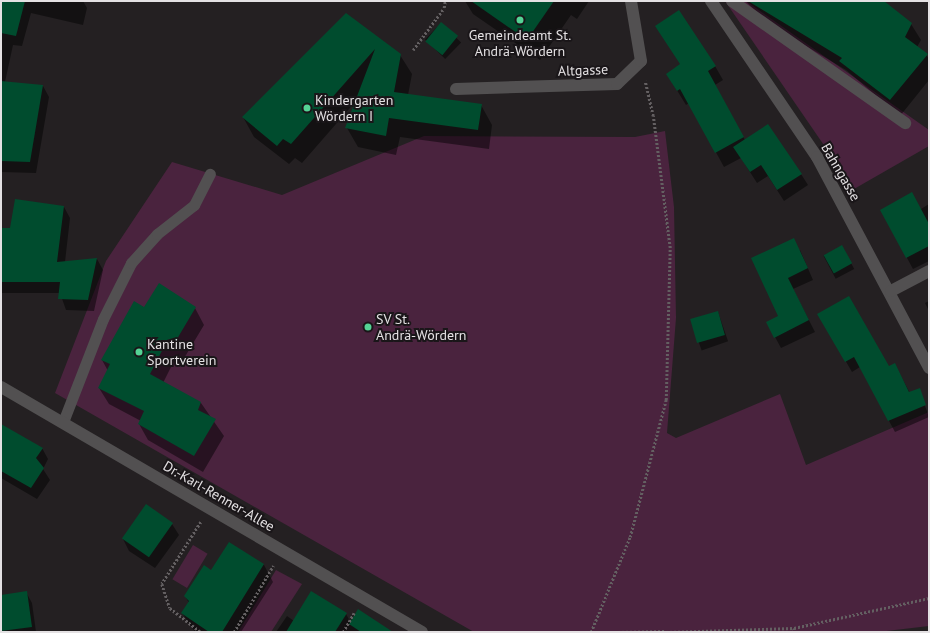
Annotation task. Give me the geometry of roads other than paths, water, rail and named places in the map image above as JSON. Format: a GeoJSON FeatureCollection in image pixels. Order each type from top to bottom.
{"type":"FeatureCollection","features":[{"type":"Feature","properties":{"kind":"street","name":"Altgasse"},"geometry":{"type":"LineString","coordinates":[[456,89],[617,84],[641,61],[631,1]]}},
{"type":"Feature","properties":{"kind":"street","name":"Bahngasse"},"geometry":{"type":"LineString","coordinates":[[712,1],[817,157],[891,291],[929,368]]}},
{"type":"Feature","properties":{"kind":"street"},"geometry":{"type":"LineString","coordinates":[[732,1],[905,122]]}},
{"type":"Feature","properties":{"kind":"street"},"geometry":{"type":"LineString","coordinates":[[891,291],[929,271]]}},
{"type":"Feature","properties":{"kind":"street","name":"Dr.-Karl-Renner-Allee"},"geometry":{"type":"LineString","coordinates":[[1,387],[422,632]]}},
{"type":"Feature","properties":{"kind":"lane"},"geometry":{"type":"LineString","coordinates":[[63,422],[103,320],[131,264],[157,234],[194,205],[210,174]]}},
{"type":"Feature","properties":{"kind":"place","name":"Gemeindeamt St. Andrä-Wördern"},"geometry":{"type":"Point","coordinates":[520,20]}},
{"type":"Feature","properties":{"kind":"place","name":"Kindergarten Wördern I"},"geometry":{"type":"Point","coordinates":[307,108]}},
{"type":"Feature","properties":{"kind":"place","name":"SV St. Andrä-Wördern"},"geometry":{"type":"Point","coordinates":[368,327]}},
{"type":"Feature","properties":{"kind":"place","name":"Kantine Sportverein"},"geometry":{"type":"Point","coordinates":[139,352]}}]}
